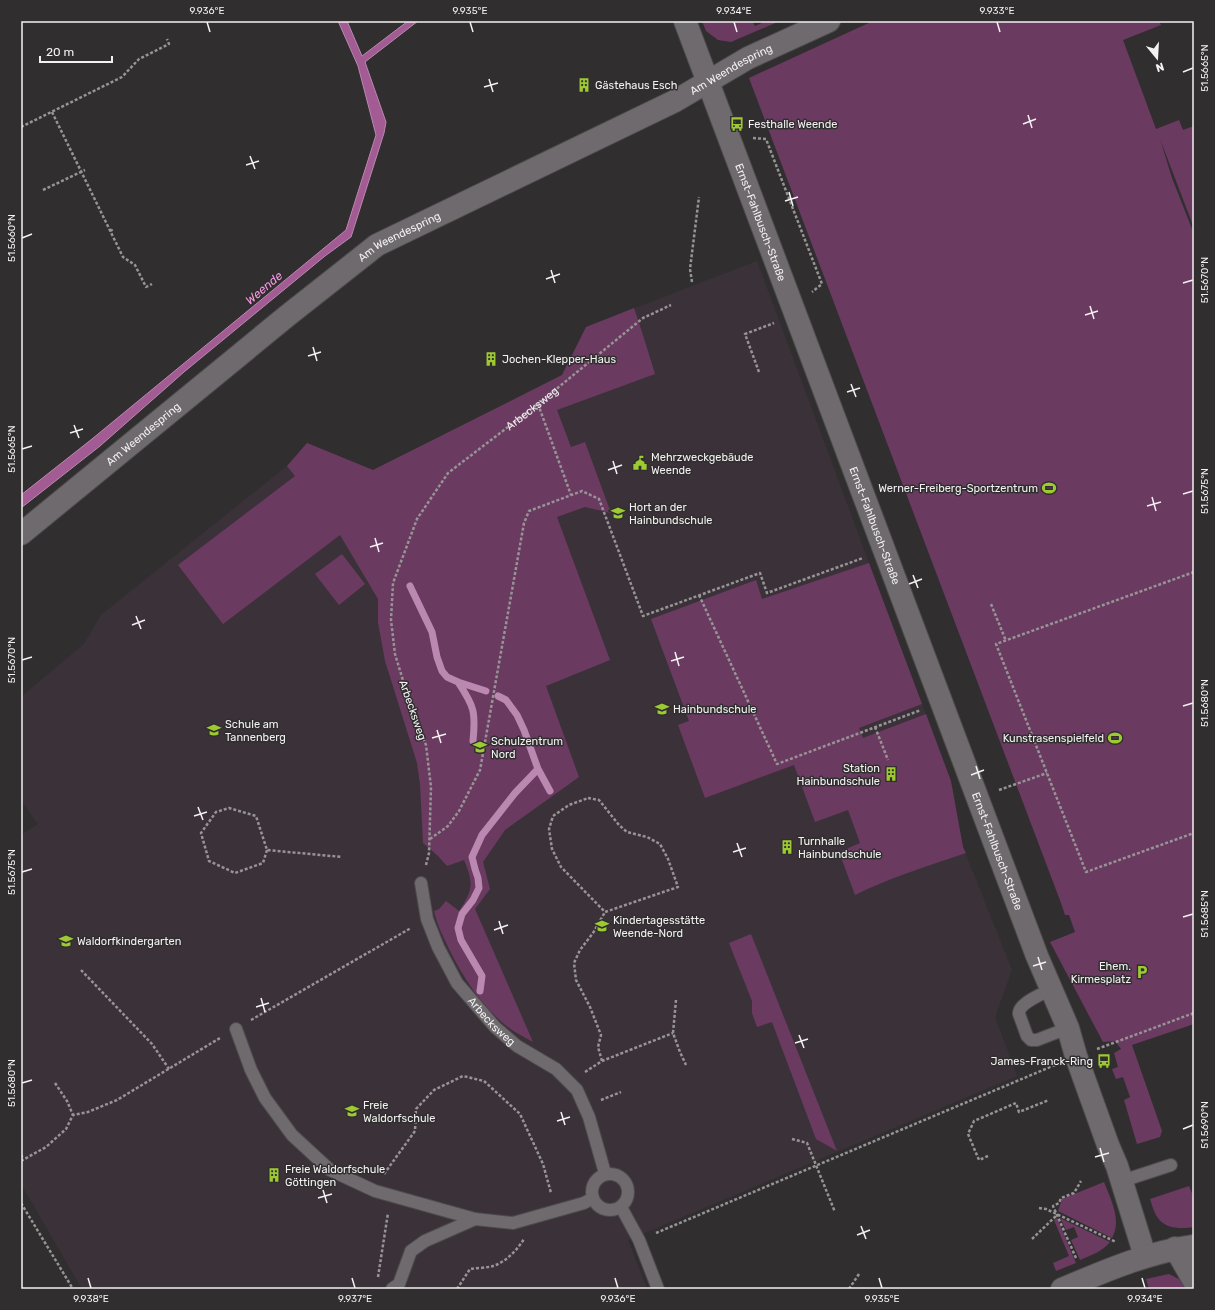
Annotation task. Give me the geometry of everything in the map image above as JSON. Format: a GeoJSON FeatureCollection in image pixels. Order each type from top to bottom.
{"type":"FeatureCollection","features":[{"type":"Feature","properties":{"kind":"street","name":"Ernst-Fahlbusch-Straße"},"geometry":{"type":"LineString","coordinates":[[685,21],[1038,956],[1068,1028],[1082,1054],[1108,1145],[1120,1174],[1145,1256]]}},
{"type":"Feature","properties":{"kind":"street","name":"Am Weendespring"},"geometry":{"type":"LineString","coordinates":[[21,534],[281,321],[378,245],[675,101],[748,58],[829,21]]}},
{"type":"Feature","properties":{"kind":"street"},"geometry":{"type":"LineString","coordinates":[[1062,1289],[1145,1256],[1185,1247],[1194,1281]]}},
{"type":"Feature","properties":{"kind":"lane","name":"Arbecksweg"},"geometry":{"type":"LineString","coordinates":[[421,883],[427,919],[438,947],[458,983],[495,1027],[517,1046],[556,1069],[577,1090],[589,1117],[606,1174]]}},
{"type":"Feature","properties":{"kind":"lane"},"geometry":{"type":"LineString","coordinates":[[1051,989],[1028,1001],[1019,1010],[1027,1036],[1031,1040],[1037,1040],[1068,1028]]}},
{"type":"Feature","properties":{"kind":"lane"},"geometry":{"type":"LineString","coordinates":[[236,1029],[251,1070],[265,1098],[292,1135],[330,1170],[375,1190],[392,1195],[475,1219],[512,1223],[584,1203],[593,1198]]}},
{"type":"Feature","properties":{"kind":"lane"},"geometry":{"type":"LineString","coordinates":[[1120,1174],[1171,1165]]}},
{"type":"Feature","properties":{"kind":"lane"},"geometry":{"type":"LineString","coordinates":[[614,1173],[622,1176],[628,1185],[629,1193],[627,1200],[621,1207],[614,1210],[606,1210],[598,1206],[593,1198],[591,1189],[596,1179],[606,1174],[614,1173]]}},
{"type":"Feature","properties":{"kind":"lane"},"geometry":{"type":"LineString","coordinates":[[621,1207],[639,1240],[658,1289]]}},
{"type":"Feature","properties":{"kind":"lane"},"geometry":{"type":"LineString","coordinates":[[392,1289],[399,1284],[411,1251],[425,1241],[475,1219]]}},
{"type":"Feature","properties":{"kind":"path"},"geometry":{"type":"LineString","coordinates":[[21,127],[122,77],[139,59],[169,44],[167,39]]}},
{"type":"Feature","properties":{"kind":"path"},"geometry":{"type":"LineString","coordinates":[[52,112],[123,257],[135,265],[146,287],[152,284]]}},
{"type":"Feature","properties":{"kind":"path"},"geometry":{"type":"LineString","coordinates":[[43,190],[85,170]]}},
{"type":"Feature","properties":{"kind":"path"},"geometry":{"type":"LineString","coordinates":[[692,282],[690,269],[699,197]]}},
{"type":"Feature","properties":{"kind":"path"},"geometry":{"type":"LineString","coordinates":[[110,231],[114,229]]}},
{"type":"Feature","properties":{"kind":"path","name":"Arbecksweg"},"geometry":{"type":"LineString","coordinates":[[421,883],[430,853],[431,788],[426,745],[411,707],[395,654],[390,620],[393,583],[417,519],[448,473],[538,404],[643,318],[671,305]]}},
{"type":"Feature","properties":{"kind":"path"},"geometry":{"type":"LineString","coordinates":[[759,372],[745,334],[761,328]]}},
{"type":"Feature","properties":{"kind":"path"},"geometry":{"type":"LineString","coordinates":[[538,404],[571,495]]}},
{"type":"Feature","properties":{"kind":"path"},"geometry":{"type":"LineString","coordinates":[[430,839],[448,826],[459,811],[480,770],[524,523],[529,511],[582,491],[599,499],[642,616],[760,573],[767,593],[885,550]]}},
{"type":"Feature","properties":{"kind":"path"},"geometry":{"type":"LineString","coordinates":[[1194,572],[996,644],[1086,872],[1194,833]]}},
{"type":"Feature","properties":{"kind":"path"},"geometry":{"type":"LineString","coordinates":[[699,595],[777,764],[942,703]]}},
{"type":"Feature","properties":{"kind":"path"},"geometry":{"type":"LineString","coordinates":[[991,604],[1006,641]]}},
{"type":"Feature","properties":{"kind":"path"},"geometry":{"type":"LineString","coordinates":[[875,727],[888,760]]}},
{"type":"Feature","properties":{"kind":"path"},"geometry":{"type":"LineString","coordinates":[[978,798],[1047,773]]}},
{"type":"Feature","properties":{"kind":"path"},"geometry":{"type":"LineString","coordinates":[[602,1061],[598,1047],[601,1035],[590,1007],[576,980],[574,963],[580,950],[593,934],[605,912],[678,887],[668,859],[660,844],[647,837],[627,832],[619,825],[599,800],[588,798],[569,805],[553,816],[549,829],[552,849],[561,867],[605,912]]}},
{"type":"Feature","properties":{"kind":"path"},"geometry":{"type":"LineString","coordinates":[[229,808],[256,816],[267,850],[263,863],[235,873],[209,861],[201,833],[216,812],[229,808]]}},
{"type":"Feature","properties":{"kind":"path"},"geometry":{"type":"LineString","coordinates":[[267,850],[342,857]]}},
{"type":"Feature","properties":{"kind":"path"},"geometry":{"type":"LineString","coordinates":[[73,1115],[88,1112],[117,1100],[236,1029],[427,919]]}},
{"type":"Feature","properties":{"kind":"path"},"geometry":{"type":"LineString","coordinates":[[81,970],[152,1044],[169,1069]]}},
{"type":"Feature","properties":{"kind":"path"},"geometry":{"type":"LineString","coordinates":[[676,1000],[673,1033],[686,1065]]}},
{"type":"Feature","properties":{"kind":"path"},"geometry":{"type":"LineString","coordinates":[[639,1240],[1082,1054],[1194,1013]]}},
{"type":"Feature","properties":{"kind":"path"},"geometry":{"type":"LineString","coordinates":[[570,1083],[592,1066],[602,1061],[673,1033]]}},
{"type":"Feature","properties":{"kind":"path"},"geometry":{"type":"LineString","coordinates":[[375,1190],[386,1170],[415,1131],[416,1109],[434,1090],[463,1076],[484,1081],[520,1114],[543,1164],[556,1211]]}},
{"type":"Feature","properties":{"kind":"path"},"geometry":{"type":"LineString","coordinates":[[21,1155],[22,1160],[46,1147],[66,1129],[73,1115],[67,1101],[55,1083]]}},
{"type":"Feature","properties":{"kind":"path"},"geometry":{"type":"LineString","coordinates":[[988,1156],[979,1160],[968,1134],[974,1121],[1016,1103],[1019,1112],[1049,1100]]}},
{"type":"Feature","properties":{"kind":"path"},"geometry":{"type":"LineString","coordinates":[[792,1140],[807,1143],[835,1212]]}},
{"type":"Feature","properties":{"kind":"path"},"geometry":{"type":"LineString","coordinates":[[1046,1209],[1059,1203],[1061,1198],[1074,1193],[1081,1181]]}},
{"type":"Feature","properties":{"kind":"path"},"geometry":{"type":"LineString","coordinates":[[377,1282],[392,1195]]}},
{"type":"Feature","properties":{"kind":"path"},"geometry":{"type":"LineString","coordinates":[[21,1203],[73,1289]]}},
{"type":"Feature","properties":{"kind":"path"},"geometry":{"type":"LineString","coordinates":[[1053,1206],[1086,1279]]}},
{"type":"Feature","properties":{"kind":"path"},"geometry":{"type":"LineString","coordinates":[[1040,1208],[1046,1209],[1145,1256]]}},
{"type":"Feature","properties":{"kind":"path"},"geometry":{"type":"LineString","coordinates":[[1032,1239],[1057,1215]]}},
{"type":"Feature","properties":{"kind":"path"},"geometry":{"type":"LineString","coordinates":[[457,1289],[470,1269],[492,1266],[504,1261],[519,1246],[541,1216]]}},
{"type":"Feature","properties":{"kind":"path"},"geometry":{"type":"LineString","coordinates":[[849,1289],[859,1274]]}},
{"type":"Feature","properties":{"kind":"shaded area"},"geometry":{"type":"Polygon","coordinates":[[[338,21],[347,21],[362,56],[408,21],[418,21],[365,62],[386,122],[384,133],[351,237],[325,256],[184,372],[100,446],[21,508],[21,495],[92,439],[346,230],[376,135],[358,66],[338,21]]]}},
{"type":"Feature","properties":{"kind":"shaded area"},"geometry":{"type":"Polygon","coordinates":[[[702,21],[752,21],[755,26],[766,21],[780,21],[731,42],[718,40],[706,31],[702,21]]]}},
{"type":"Feature","properties":{"kind":"shaded area","name":"Werner-Freiberg-Sportzentrum"},"geometry":{"type":"Polygon","coordinates":[[[873,21],[1159,21],[1161,25],[1123,40],[1156,129],[1179,120],[1183,130],[1194,126],[1194,228],[1160,139],[1172,178],[1194,234],[1194,1024],[1132,1045],[1162,1131],[1160,1137],[1137,1144],[1124,1100],[1130,1097],[1123,1077],[1116,1079],[1112,1069],[1118,1067],[1114,1053],[1121,1049],[1115,1041],[1103,1042],[1050,942],[1075,932],[1069,915],[1065,915],[749,78],[873,21]]]}},
{"type":"Feature","properties":{"kind":"shaded area","name":"Schulzentrum Nord"},"geometry":{"type":"Polygon","coordinates":[[[757,261],[951,781],[963,847],[1012,970],[995,1017],[1017,1076],[628,1240],[647,1289],[82,1289],[21,1184],[21,835],[38,824],[21,800],[21,697],[84,644],[101,615],[287,466],[307,443],[373,470],[562,375],[586,327],[757,261]]]}},
{"type":"Feature","properties":{"kind":"shaded area"},"geometry":{"type":"Polygon","coordinates":[[[634,308],[655,374],[557,410],[571,447],[585,442],[611,513],[585,507],[557,517],[610,660],[546,686],[579,777],[505,830],[483,862],[490,889],[475,909],[533,1042],[504,1024],[495,1016],[473,990],[450,951],[435,916],[434,911],[439,909],[446,901],[459,911],[469,892],[471,881],[464,860],[447,866],[423,843],[420,784],[417,763],[385,661],[378,622],[378,599],[340,535],[223,624],[178,565],[295,476],[287,466],[307,443],[373,470],[562,375],[586,327],[634,308]]]}},
{"type":"Feature","properties":{"kind":"shaded area"},"geometry":{"type":"Polygon","coordinates":[[[342,554],[365,584],[339,605],[315,574],[342,554]]]}},
{"type":"Feature","properties":{"kind":"shaded area"},"geometry":{"type":"Polygon","coordinates":[[[869,563],[922,704],[859,728],[863,738],[926,714],[951,781],[963,847],[966,853],[896,877],[855,895],[839,852],[860,843],[848,810],[815,822],[794,765],[705,798],[678,725],[689,721],[651,619],[756,580],[762,599],[869,563]]]}},
{"type":"Feature","properties":{"kind":"shaded area"},"geometry":{"type":"Polygon","coordinates":[[[751,934],[837,1151],[816,1139],[772,1022],[757,1027],[752,1013],[752,1001],[729,943],[751,934]]]}},
{"type":"Feature","properties":{"kind":"shaded area"},"geometry":{"type":"Polygon","coordinates":[[[1104,1182],[1116,1217],[1115,1231],[1112,1238],[1058,1211],[1062,1199],[1104,1182]]]}},
{"type":"Feature","properties":{"kind":"shaded area"},"geometry":{"type":"Polygon","coordinates":[[[1189,1186],[1194,1198],[1194,1227],[1179,1228],[1169,1226],[1161,1222],[1153,1209],[1150,1199],[1189,1186]]]}},
{"type":"Feature","properties":{"kind":"shaded area"},"geometry":{"type":"Polygon","coordinates":[[[1057,1218],[1076,1263],[1056,1271],[1053,1263],[1069,1256],[1054,1220],[1057,1218]]]}},
{"type":"Feature","properties":{"kind":"shaded area"},"geometry":{"type":"Polygon","coordinates":[[[1060,1218],[1110,1242],[1100,1251],[1080,1260],[1071,1240],[1078,1237],[1074,1227],[1066,1230],[1060,1218]]]}},
{"type":"Feature","properties":{"kind":"shaded area"},"geometry":{"type":"Polygon","coordinates":[[[1169,1274],[1181,1280],[1186,1289],[1149,1289],[1146,1279],[1169,1274]]]}},
{"type":"Feature","properties":{"kind":"waterway"},"geometry":{"type":"LineString","coordinates":[[410,586],[432,632],[437,657],[442,671],[447,677],[486,691]]}},
{"type":"Feature","properties":{"kind":"waterway"},"geometry":{"type":"LineString","coordinates":[[458,682],[468,697],[473,710],[473,741]]}},
{"type":"Feature","properties":{"kind":"waterway"},"geometry":{"type":"LineString","coordinates":[[498,696],[506,700],[517,715],[538,769],[550,791]]}},
{"type":"Feature","properties":{"kind":"waterway"},"geometry":{"type":"LineString","coordinates":[[480,991],[482,976],[461,940],[458,928],[462,914],[473,900],[479,888],[478,878],[472,857],[482,835],[515,793],[538,769]]}},
{"type":"Feature","properties":{"kind":"place","name":"Gästehaus Esch"},"geometry":{"type":"Point","coordinates":[584,85]}},
{"type":"Feature","properties":{"kind":"place","name":"Festhalle Weende"},"geometry":{"type":"Point","coordinates":[737,124]}},
{"type":"Feature","properties":{"kind":"place","name":"Jochen-Klepper-Haus"},"geometry":{"type":"Point","coordinates":[491,359]}},
{"type":"Feature","properties":{"kind":"place","name":"Mehrzweckgebäude Weende"},"geometry":{"type":"Point","coordinates":[640,463]}},
{"type":"Feature","properties":{"kind":"place","name":"Werner-Freiberg-Sportzentrum"},"geometry":{"type":"Point","coordinates":[1049,488]}},
{"type":"Feature","properties":{"kind":"place","name":"Hort an der Hainbundschule"},"geometry":{"type":"Point","coordinates":[618,513]}},
{"type":"Feature","properties":{"kind":"place","name":"Hainbundschule"},"geometry":{"type":"Point","coordinates":[662,709]}},
{"type":"Feature","properties":{"kind":"place","name":"Schule am Tannenberg"},"geometry":{"type":"Point","coordinates":[214,730]}},
{"type":"Feature","properties":{"kind":"place","name":"Kunstrasenspielfeld"},"geometry":{"type":"Point","coordinates":[1115,738]}},
{"type":"Feature","properties":{"kind":"place","name":"Schulzentrum Nord"},"geometry":{"type":"Point","coordinates":[480,747]}},
{"type":"Feature","properties":{"kind":"place","name":"Station Hainbundschule"},"geometry":{"type":"Point","coordinates":[891,774]}},
{"type":"Feature","properties":{"kind":"place","name":"Turnhalle Hainbundschule"},"geometry":{"type":"Point","coordinates":[787,847]}},
{"type":"Feature","properties":{"kind":"place","name":"Kindertagesstätte Weende-Nord"},"geometry":{"type":"Point","coordinates":[602,926]}},
{"type":"Feature","properties":{"kind":"place","name":"Waldorfkindergarten"},"geometry":{"type":"Point","coordinates":[66,941]}},
{"type":"Feature","properties":{"kind":"place","name":"Ehem. Kirmesplatz"},"geometry":{"type":"Point","coordinates":[1142,972]}},
{"type":"Feature","properties":{"kind":"place","name":"James-Franck-Ring"},"geometry":{"type":"Point","coordinates":[1104,1061]}},
{"type":"Feature","properties":{"kind":"place","name":"Freie Waldorfschule"},"geometry":{"type":"Point","coordinates":[352,1111]}},
{"type":"Feature","properties":{"kind":"place","name":"Freie Waldorfschule Göttingen"},"geometry":{"type":"Point","coordinates":[274,1175]}},
{"type":"Feature","properties":{"kind":"water label","name":"Weende"},"geometry":{"type":"Point","coordinates":[264,288]}}]}
